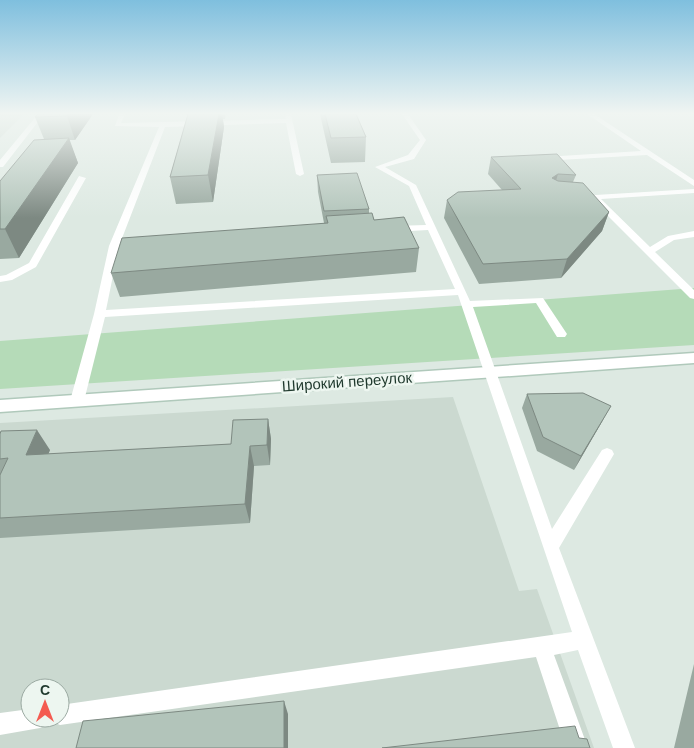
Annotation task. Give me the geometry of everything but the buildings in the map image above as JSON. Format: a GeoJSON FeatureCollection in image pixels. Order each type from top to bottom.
{"type":"FeatureCollection","features":[{"type":"Feature","properties":{"kind":"street","name":"Широкий переулок"},"geometry":{"type":"LineString","coordinates":[[0,406],[694,358]]}},
{"type":"Feature","properties":{"kind":"lane"},"geometry":{"type":"LineString","coordinates":[[0,165],[13,149]]}},
{"type":"Feature","properties":{"kind":"lane"},"geometry":{"type":"LineString","coordinates":[[77,401],[119,246],[154,149]]}},
{"type":"Feature","properties":{"kind":"lane"},"geometry":{"type":"LineString","coordinates":[[295,149],[300,174]]}},
{"type":"Feature","properties":{"kind":"lane"},"geometry":{"type":"LineString","coordinates":[[417,149],[411,157],[379,167],[412,185],[462,292],[550,547],[624,748]]}},
{"type":"Feature","properties":{"kind":"lane"},"geometry":{"type":"LineString","coordinates":[[643,149],[694,184]]}},
{"type":"Feature","properties":{"kind":"lane"},"geometry":{"type":"LineString","coordinates":[[531,160],[649,153]]}},
{"type":"Feature","properties":{"kind":"lane"},"geometry":{"type":"LineString","coordinates":[[0,278],[8,278],[33,265],[82,178]]}},
{"type":"Feature","properties":{"kind":"lane"},"geometry":{"type":"LineString","coordinates":[[568,197],[595,198],[694,191]]}},
{"type":"Feature","properties":{"kind":"lane"},"geometry":{"type":"LineString","coordinates":[[595,198],[694,296]]}},
{"type":"Feature","properties":{"kind":"lane"},"geometry":{"type":"LineString","coordinates":[[384,230],[430,227]]}},
{"type":"Feature","properties":{"kind":"lane"},"geometry":{"type":"LineString","coordinates":[[649,251],[671,238],[694,234]]}},
{"type":"Feature","properties":{"kind":"lane"},"geometry":{"type":"LineString","coordinates":[[100,314],[462,292]]}},
{"type":"Feature","properties":{"kind":"lane"},"geometry":{"type":"LineString","coordinates":[[466,304],[539,300],[561,334]]}},
{"type":"Feature","properties":{"kind":"lane"},"geometry":{"type":"LineString","coordinates":[[550,547],[607,454]]}},
{"type":"Feature","properties":{"kind":"lane"},"geometry":{"type":"LineString","coordinates":[[70,714],[584,640]]}},
{"type":"Feature","properties":{"kind":"lane"},"geometry":{"type":"LineString","coordinates":[[542,647],[577,748]]}},
{"type":"Feature","properties":{"kind":"lane"},"geometry":{"type":"LineString","coordinates":[[0,724],[20,721]]}},
{"type":"Feature","properties":{"kind":"shaded area"},"geometry":{"type":"Polygon","coordinates":[[[453,397],[519,591],[537,589],[594,748],[0,748],[0,423],[453,397]]]}},
{"type":"Feature","properties":{"kind":"green space"},"geometry":{"type":"Polygon","coordinates":[[[694,288],[694,345],[0,389],[0,341],[694,288]]]}}]}
